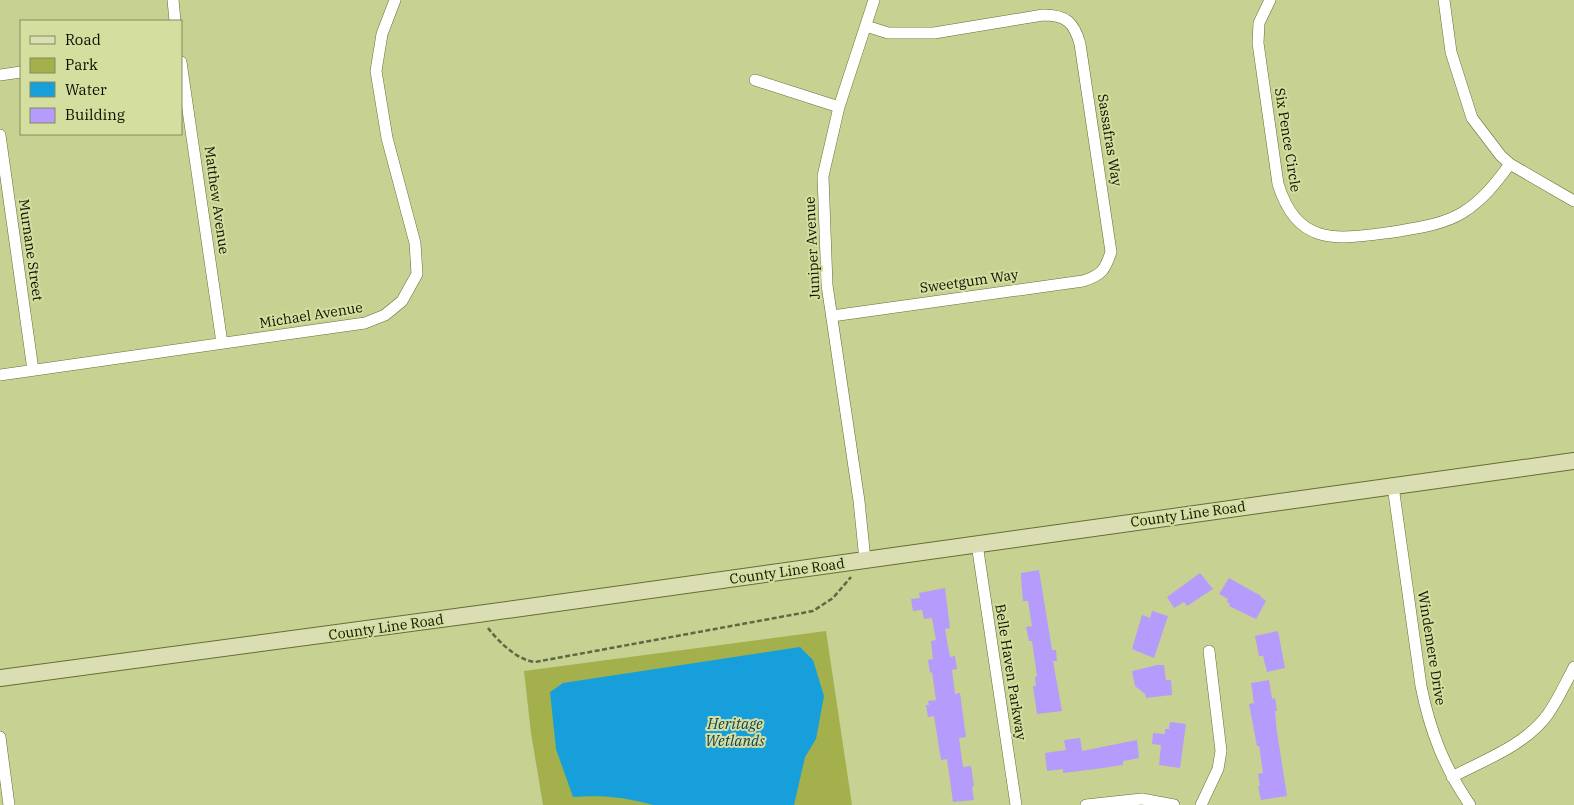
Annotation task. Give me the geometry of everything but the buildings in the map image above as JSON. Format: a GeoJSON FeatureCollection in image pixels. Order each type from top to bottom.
{"type":"FeatureCollection","features":[{"type":"Feature","properties":{"kind":"main road","name":"County Line Road"},"geometry":{"type":"LineString","coordinates":[[0,678],[478,614],[1574,460]]}},
{"type":"Feature","properties":{"kind":"street"},"geometry":{"type":"LineString","coordinates":[[172,0],[176,20]]}},
{"type":"Feature","properties":{"kind":"street","name":"Michael Avenue"},"geometry":{"type":"LineString","coordinates":[[0,375],[365,322],[385,315],[402,301],[417,274],[415,243],[387,138],[376,71],[382,34],[395,0]]}},
{"type":"Feature","properties":{"kind":"street","name":"Juniper Avenue"},"geometry":{"type":"LineString","coordinates":[[865,560],[859,501],[827,285],[823,176],[839,107],[874,0]]}},
{"type":"Feature","properties":{"kind":"street","name":"Six Pence Circle"},"geometry":{"type":"LineString","coordinates":[[1270,0],[1259,22],[1258,43],[1278,184],[1283,200],[1291,214],[1303,226],[1333,238],[1349,238],[1419,228],[1441,222],[1460,214],[1479,202],[1494,186],[1510,164]]}},
{"type":"Feature","properties":{"kind":"street"},"geometry":{"type":"LineString","coordinates":[[1444,0],[1451,52],[1472,118],[1501,156],[1510,164],[1574,201]]}},
{"type":"Feature","properties":{"kind":"street","name":"Sassafras Way"},"geometry":{"type":"LineString","coordinates":[[866,26],[888,33],[934,33],[1043,15],[1056,15],[1068,20],[1076,32],[1080,44],[1110,236],[1111,252],[1106,267]]}},
{"type":"Feature","properties":{"kind":"street","name":"Matthew Avenue"},"geometry":{"type":"LineString","coordinates":[[182,69],[222,343]]}},
{"type":"Feature","properties":{"kind":"street"},"geometry":{"type":"LineString","coordinates":[[0,75],[20,72]]}},
{"type":"Feature","properties":{"kind":"street"},"geometry":{"type":"LineString","coordinates":[[755,80],[839,107]]}},
{"type":"Feature","properties":{"kind":"street","name":"Murnane Street"},"geometry":{"type":"LineString","coordinates":[[0,135],[33,370]]}},
{"type":"Feature","properties":{"kind":"street","name":"Sweetgum Way"},"geometry":{"type":"LineString","coordinates":[[832,316],[1083,281],[1096,277],[1106,267]]}},
{"type":"Feature","properties":{"kind":"street","name":"Windemere Drive"},"geometry":{"type":"LineString","coordinates":[[1393,486],[1421,686],[1427,716],[1434,740],[1452,777],[1470,805]]}},
{"type":"Feature","properties":{"kind":"street","name":"Belle Haven Parkway"},"geometry":{"type":"LineString","coordinates":[[976,544],[1016,805]]}},
{"type":"Feature","properties":{"kind":"street"},"geometry":{"type":"LineString","coordinates":[[1201,805],[1218,769],[1221,751],[1219,720],[1209,651]]}},
{"type":"Feature","properties":{"kind":"street"},"geometry":{"type":"LineString","coordinates":[[1452,777],[1515,743],[1531,732],[1548,714],[1574,667]]}},
{"type":"Feature","properties":{"kind":"street"},"geometry":{"type":"LineString","coordinates":[[0,737],[9,805]]}},
{"type":"Feature","properties":{"kind":"street"},"geometry":{"type":"LineString","coordinates":[[1086,805],[1142,799],[1174,805]]}},
{"type":"Feature","properties":{"kind":"path"},"geometry":{"type":"LineString","coordinates":[[478,614],[494,636],[521,658],[535,662],[814,611],[833,598],[865,560]]}},
{"type":"Feature","properties":{"kind":"green space","name":"Heritage Wetlands"},"geometry":{"type":"Polygon","coordinates":[[[826,631],[852,805],[543,805],[531,733],[524,671],[826,631]]]}},
{"type":"Feature","properties":{"kind":"water","name":"Heritage Wetlands"},"geometry":{"type":"Polygon","coordinates":[[[800,647],[813,660],[824,696],[816,739],[805,757],[794,805],[653,805],[613,797],[573,797],[556,749],[550,692],[563,683],[800,647]]]}}]}
